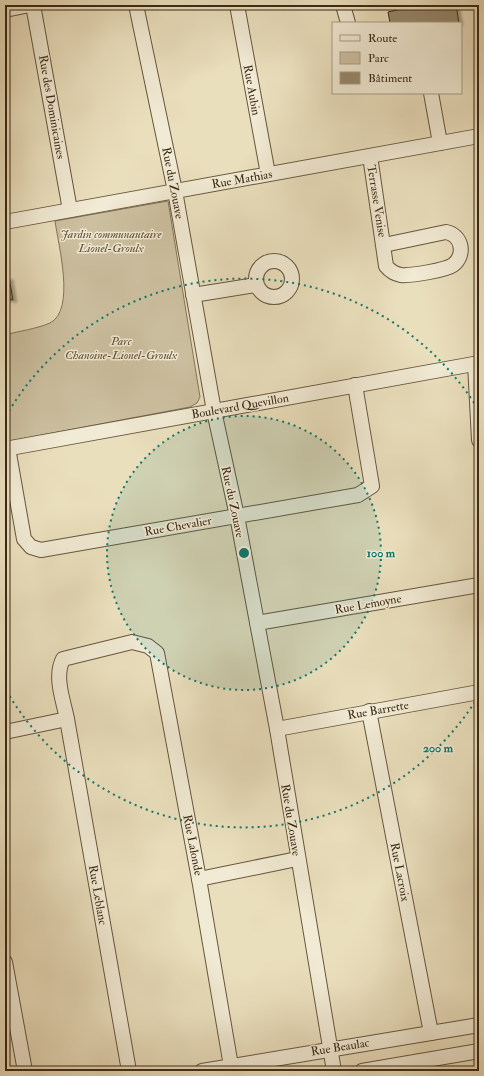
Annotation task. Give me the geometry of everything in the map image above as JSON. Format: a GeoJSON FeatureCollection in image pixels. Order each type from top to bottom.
{"type":"FeatureCollection","features":[{"type":"Feature","properties":{"kind":"street"},"geometry":{"type":"LineString","coordinates":[[5,10],[30,5]]}},
{"type":"Feature","properties":{"kind":"street","name":"Rue des Dominicaines"},"geometry":{"type":"LineString","coordinates":[[33,5],[70,210]]}},
{"type":"Feature","properties":{"kind":"street","name":"Rue du Zouave"},"geometry":{"type":"LineString","coordinates":[[136,5],[175,191],[214,411],[237,516],[277,729],[297,859],[334,1071]]}},
{"type":"Feature","properties":{"kind":"street","name":"Rue Aubin"},"geometry":{"type":"LineString","coordinates":[[237,5],[268,174]]}},
{"type":"Feature","properties":{"kind":"street"},"geometry":{"type":"LineString","coordinates":[[343,5],[348,22]]}},
{"type":"Feature","properties":{"kind":"street"},"geometry":{"type":"LineString","coordinates":[[431,94],[440,143]]}},
{"type":"Feature","properties":{"kind":"street","name":"Rue Mathias"},"geometry":{"type":"LineString","coordinates":[[5,222],[479,136]]}},
{"type":"Feature","properties":{"kind":"street","name":"Terrasse Venise"},"geometry":{"type":"LineString","coordinates":[[370,156],[386,266],[394,273],[402,275],[452,266],[458,260],[461,250],[460,243],[457,238],[452,233],[446,232],[384,246]]}},
{"type":"Feature","properties":{"kind":"street"},"geometry":{"type":"LineString","coordinates":[[193,295],[256,284]]}},
{"type":"Feature","properties":{"kind":"street"},"geometry":{"type":"LineString","coordinates":[[477,363],[479,440]]}},
{"type":"Feature","properties":{"kind":"street","name":"Boulevard Quevillon"},"geometry":{"type":"LineString","coordinates":[[6,449],[477,363]]}},
{"type":"Feature","properties":{"kind":"street","name":"Rue Chevalier"},"geometry":{"type":"LineString","coordinates":[[6,449],[24,539],[31,547],[41,550],[358,494],[372,486],[355,385]]}},
{"type":"Feature","properties":{"kind":"street","name":"Rue Lemoyne"},"geometry":{"type":"LineString","coordinates":[[257,623],[479,585]]}},
{"type":"Feature","properties":{"kind":"street","name":"Rue Leblanc"},"geometry":{"type":"LineString","coordinates":[[129,1071],[59,681],[58,668],[63,658],[132,642]]}},
{"type":"Feature","properties":{"kind":"street","name":"Rue Lalonde"},"geometry":{"type":"LineString","coordinates":[[132,642],[148,646],[157,653],[199,879],[231,1066]]}},
{"type":"Feature","properties":{"kind":"street","name":"Rue Barrette"},"geometry":{"type":"LineString","coordinates":[[277,729],[479,692]]}},
{"type":"Feature","properties":{"kind":"street","name":"Rue Lacroix"},"geometry":{"type":"LineString","coordinates":[[369,711],[431,1032]]}},
{"type":"Feature","properties":{"kind":"street"},"geometry":{"type":"LineString","coordinates":[[5,732],[67,719]]}},
{"type":"Feature","properties":{"kind":"street"},"geometry":{"type":"LineString","coordinates":[[199,879],[297,859]]}},
{"type":"Feature","properties":{"kind":"street"},"geometry":{"type":"LineString","coordinates":[[5,962],[25,1071]]}},
{"type":"Feature","properties":{"kind":"street","name":"Rue Beaulac"},"geometry":{"type":"LineString","coordinates":[[202,1071],[479,1025]]}},
{"type":"Feature","properties":{"kind":"street"},"geometry":{"type":"LineString","coordinates":[[362,1071],[437,1065],[479,1051]]}},
{"type":"Feature","properties":{"kind":"green space","name":"Parc Chanoine-Lionel-Groulx"},"geometry":{"type":"Polygon","coordinates":[[[168,201],[200,397],[197,403],[190,407],[5,442],[5,335],[50,323],[58,316],[62,305],[64,291],[62,260],[55,221],[168,201]]]}},
{"type":"Feature","properties":{"kind":"building"},"geometry":{"type":"Polygon","coordinates":[[[419,5],[456,5],[459,22],[390,22],[388,12],[419,5]]]}},
{"type":"Feature","properties":{"kind":"building"},"geometry":{"type":"Polygon","coordinates":[[[5,277],[9,277],[13,300],[5,299],[5,277]]]}},
{"type":"Feature","properties":{"kind":"park label","name":"Jardin communautaire Lionel-Groulx"},"geometry":{"type":"Point","coordinates":[111,241]}}]}
